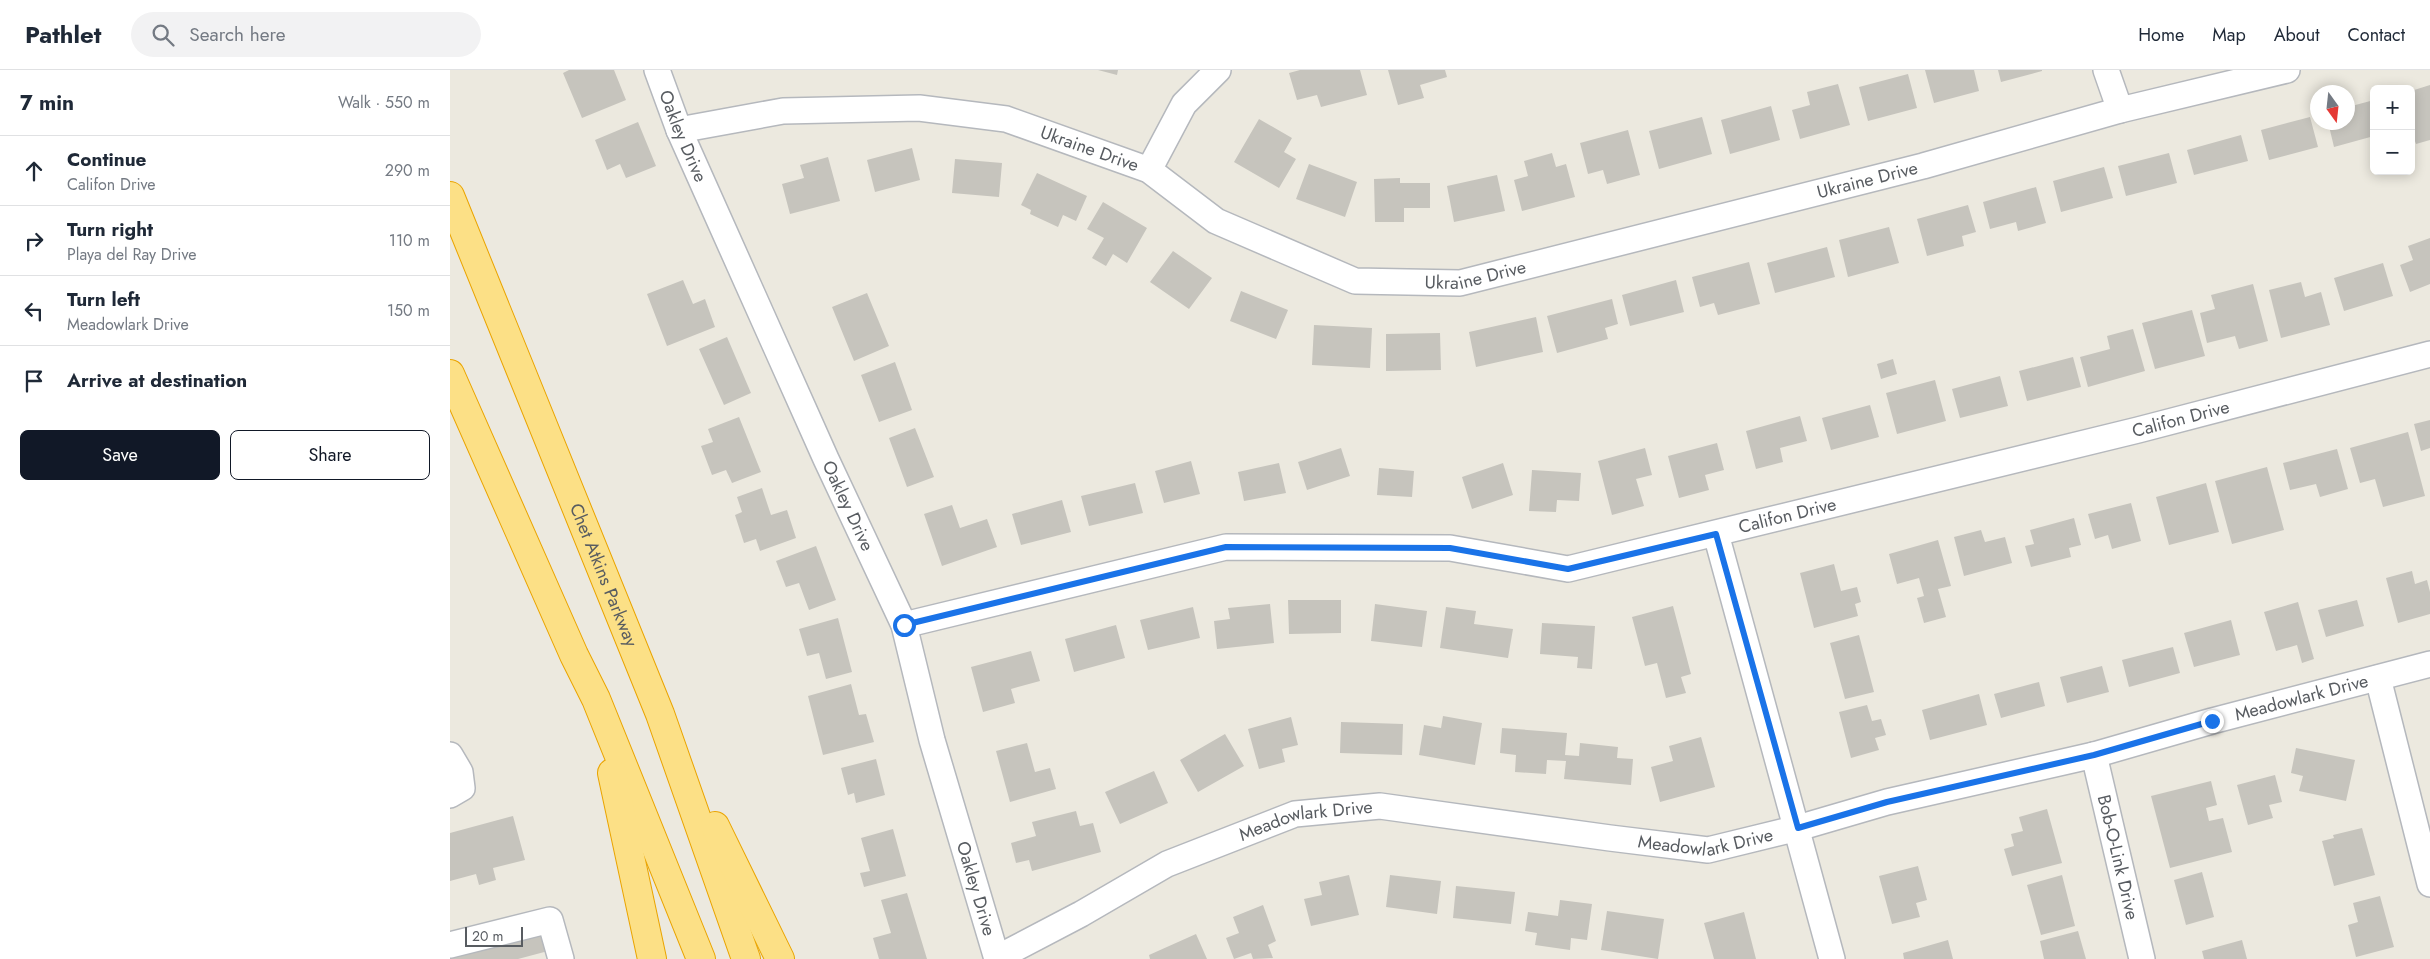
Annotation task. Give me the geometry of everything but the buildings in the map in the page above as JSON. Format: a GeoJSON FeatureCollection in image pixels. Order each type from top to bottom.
{"type":"FeatureCollection","features":[{"type":"Feature","properties":{"kind":"highway","name":"Chet Atkins Parkway"},"geometry":{"type":"LineString","coordinates":[[450,196],[660,714],[746,959]]}},
{"type":"Feature","properties":{"kind":"highway"},"geometry":{"type":"LineString","coordinates":[[450,374],[574,655],[596,699],[701,959]]}},
{"type":"Feature","properties":{"kind":"highway"},"geometry":{"type":"LineString","coordinates":[[596,699],[652,959]]}},
{"type":"Feature","properties":{"kind":"highway"},"geometry":{"type":"LineString","coordinates":[[660,714],[780,959]]}},
{"type":"Feature","properties":{"kind":"street","name":"Oakley Drive"},"geometry":{"type":"LineString","coordinates":[[657,70],[679,130],[826,459],[904,625],[932,740],[997,959]]}},
{"type":"Feature","properties":{"kind":"street"},"geometry":{"type":"LineString","coordinates":[[1149,170],[1184,104],[1218,70]]}},
{"type":"Feature","properties":{"kind":"street"},"geometry":{"type":"LineString","coordinates":[[2106,70],[2120,110]]}},
{"type":"Feature","properties":{"kind":"street","name":"Ukraine Drive"},"geometry":{"type":"LineString","coordinates":[[679,130],[783,111],[919,108],[1006,119],[1149,170],[1216,221],[1355,281],[1460,283],[1923,166],[2120,110],[2287,70]]}},
{"type":"Feature","properties":{"kind":"street","name":"Califon Drive"},"geometry":{"type":"LineString","coordinates":[[904,625],[1226,547],[1450,548],[1568,569],[2138,430],[2430,354]]}},
{"type":"Feature","properties":{"kind":"street"},"geometry":{"type":"LineString","coordinates":[[1716,534],[1798,828],[1832,959]]}},
{"type":"Feature","properties":{"kind":"street","name":"Meadowlark Drive"},"geometry":{"type":"LineString","coordinates":[[997,959],[1081,914],[1167,864],[1295,814],[1380,806],[1708,850],[1798,828],[1887,802],[2094,755],[2212,721],[2430,664]]}},
{"type":"Feature","properties":{"kind":"street"},"geometry":{"type":"LineString","coordinates":[[2378,678],[2430,884]]}},
{"type":"Feature","properties":{"kind":"street"},"geometry":{"type":"LineString","coordinates":[[450,755],[460,772],[462,788],[450,795]]}},
{"type":"Feature","properties":{"kind":"street","name":"Bob-O-Link Drive"},"geometry":{"type":"LineString","coordinates":[[2094,755],[2142,959]]}},
{"type":"Feature","properties":{"kind":"street"},"geometry":{"type":"LineString","coordinates":[[450,945],[550,920],[557,958]]}},
{"type":"Feature","properties":{"kind":"route"},"geometry":{"type":"LineString","coordinates":[[904,625],[1226,547],[1450,548],[1568,569],[1716,534],[1798,828],[1887,802],[2094,755],[2212,721]]}}]}
